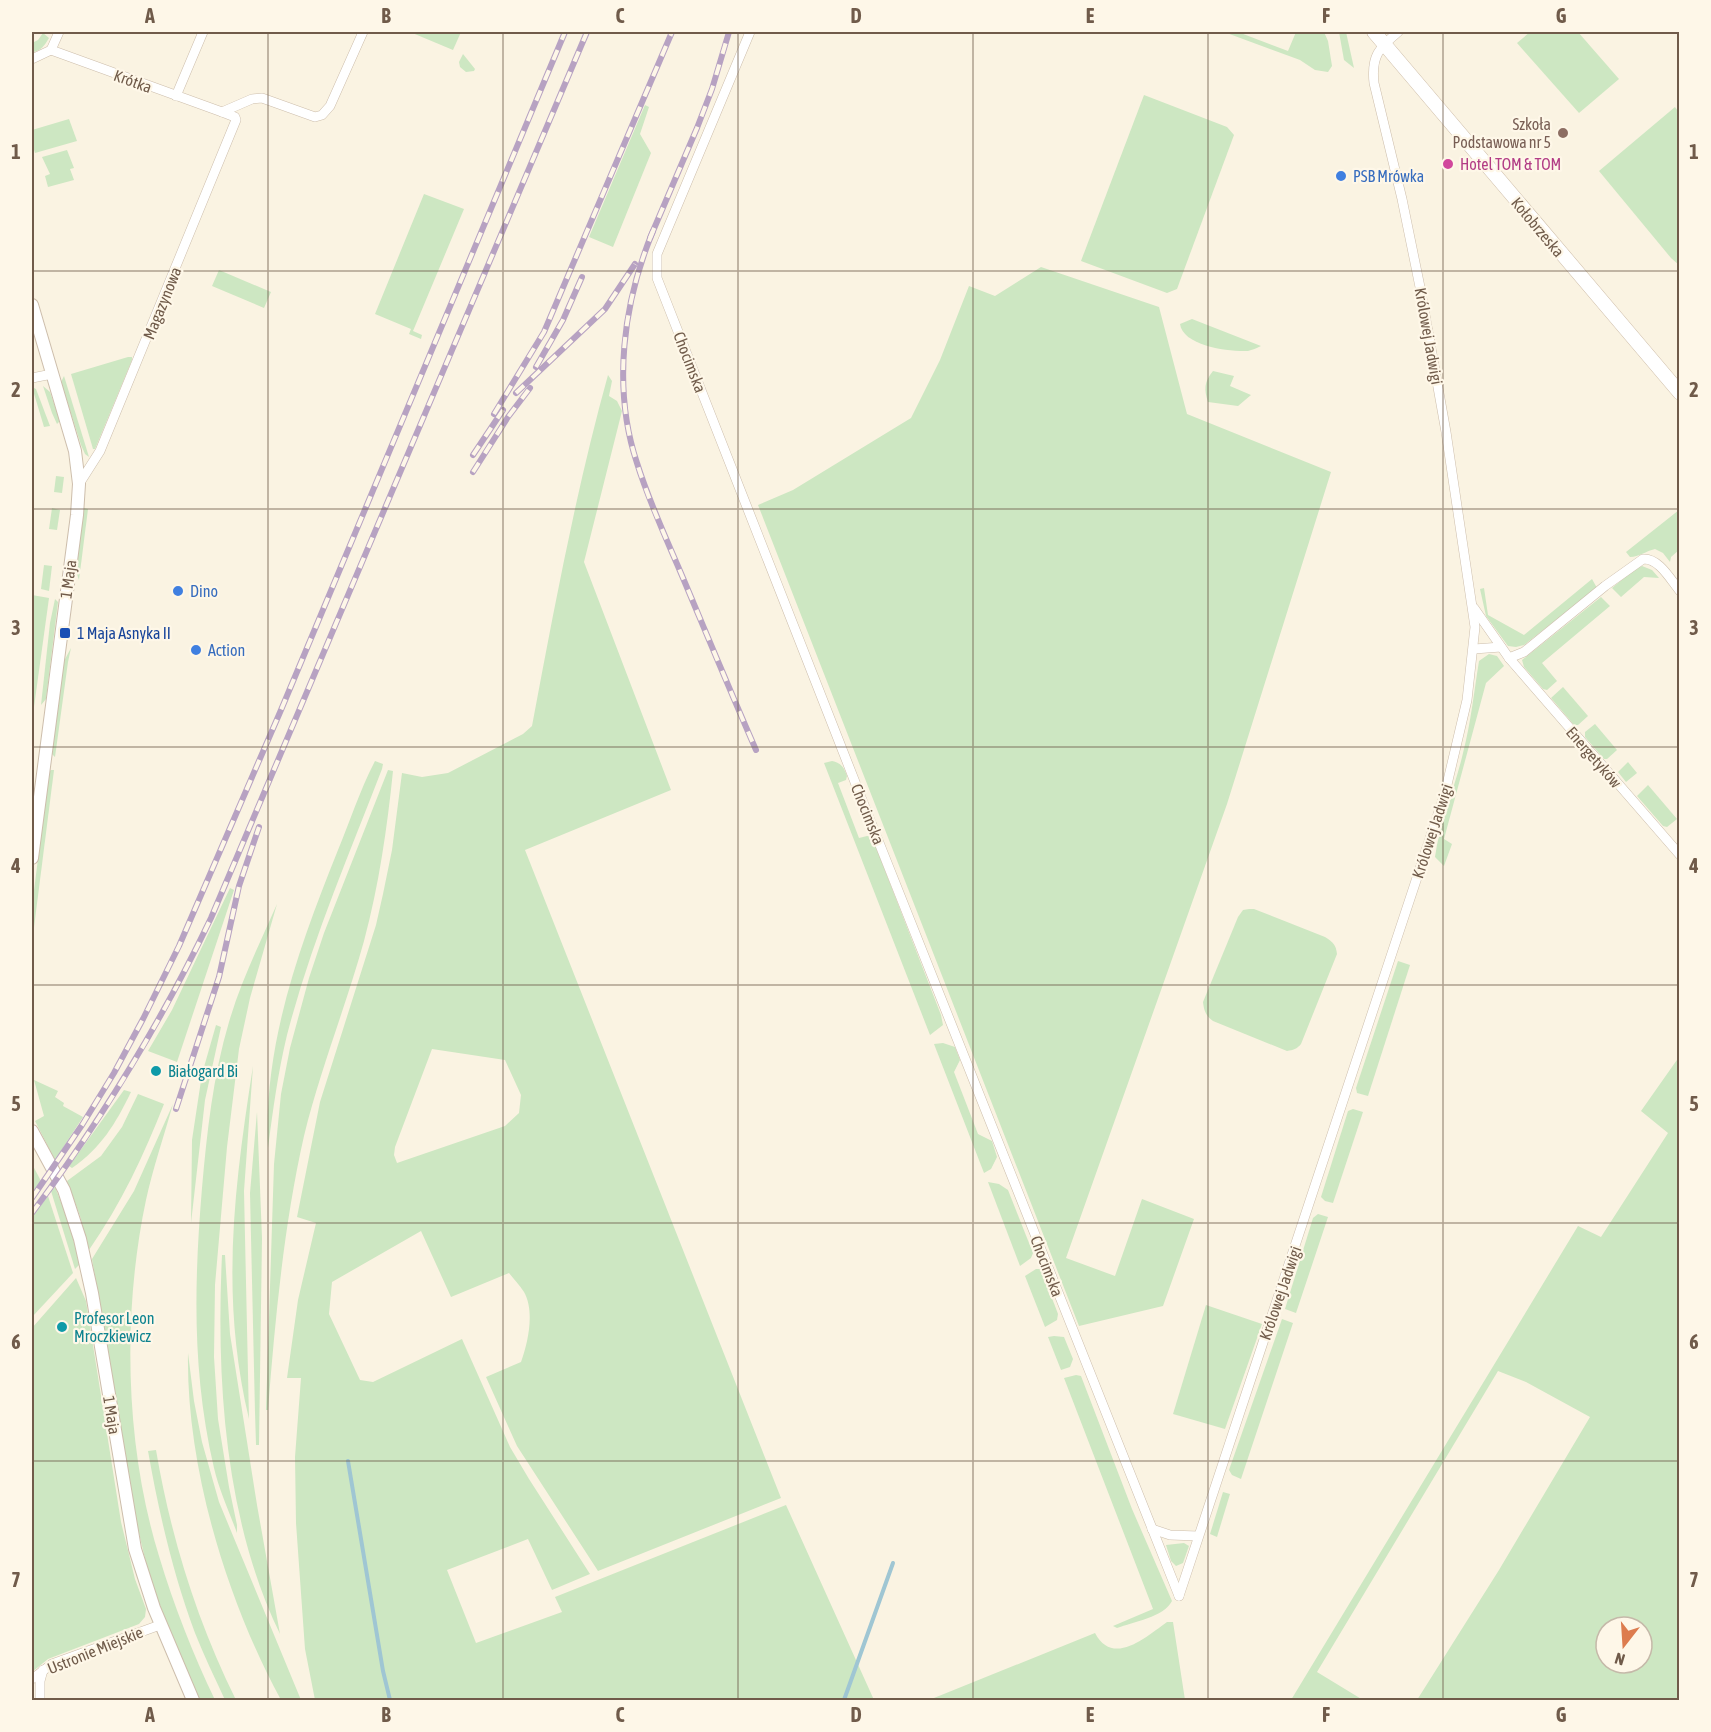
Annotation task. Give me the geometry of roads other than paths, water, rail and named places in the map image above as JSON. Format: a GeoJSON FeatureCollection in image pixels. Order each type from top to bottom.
{"type":"FeatureCollection","features":[{"type":"Feature","properties":{"kind":"main road","name":"Kołobrzeska"},"geometry":{"type":"LineString","coordinates":[[1374,32],[1680,393]]}},
{"type":"Feature","properties":{"kind":"street"},"geometry":{"type":"LineString","coordinates":[[32,59],[51,50],[60,32]]}},
{"type":"Feature","properties":{"kind":"street"},"geometry":{"type":"LineString","coordinates":[[176,96],[203,32]]}},
{"type":"Feature","properties":{"kind":"street"},"geometry":{"type":"LineString","coordinates":[[222,112],[252,99],[262,98],[315,117],[322,115],[330,106],[363,32]]}},
{"type":"Feature","properties":{"kind":"street","name":"Chocimska"},"geometry":{"type":"LineString","coordinates":[[750,32],[657,254],[657,278],[1061,1303],[1179,1596]]}},
{"type":"Feature","properties":{"kind":"street"},"geometry":{"type":"LineString","coordinates":[[1384,44],[1398,32]]}},
{"type":"Feature","properties":{"kind":"street","name":"Królowej Jadwigi"},"geometry":{"type":"LineString","coordinates":[[1179,1596],[1445,793],[1464,716],[1474,649],[1475,627],[1446,432],[1402,199],[1374,83],[1375,58],[1384,44]]}},
{"type":"Feature","properties":{"kind":"street","name":"Krótka"},"geometry":{"type":"LineString","coordinates":[[51,50],[236,118]]}},
{"type":"Feature","properties":{"kind":"street","name":"Magazynowa"},"geometry":{"type":"LineString","coordinates":[[79,484],[100,451],[236,118]]}},
{"type":"Feature","properties":{"kind":"street","name":"1 Maja"},"geometry":{"type":"LineString","coordinates":[[32,305],[75,451],[79,484],[77,515],[34,812],[32,858]]}},
{"type":"Feature","properties":{"kind":"street"},"geometry":{"type":"LineString","coordinates":[[32,378],[52,374]]}},
{"type":"Feature","properties":{"kind":"street"},"geometry":{"type":"LineString","coordinates":[[1509,658],[1524,652],[1605,586],[1643,559],[1649,558],[1655,561],[1680,591]]}},
{"type":"Feature","properties":{"kind":"street","name":"Energetyków"},"geometry":{"type":"LineString","coordinates":[[1472,606],[1509,658],[1680,855]]}},
{"type":"Feature","properties":{"kind":"street"},"geometry":{"type":"LineString","coordinates":[[1474,649],[1501,647]]}},
{"type":"Feature","properties":{"kind":"street","name":"1 Maja"},"geometry":{"type":"LineString","coordinates":[[32,1131],[64,1191],[86,1261],[129,1522],[142,1576],[160,1625],[193,1701]]}},
{"type":"Feature","properties":{"kind":"street"},"geometry":{"type":"LineString","coordinates":[[1152,1529],[1170,1535],[1198,1536]]}},
{"type":"Feature","properties":{"kind":"street","name":"Ustronie Miejskie"},"geometry":{"type":"LineString","coordinates":[[32,1679],[52,1664],[160,1625]]}},
{"type":"Feature","properties":{"kind":"street"},"geometry":{"type":"LineString","coordinates":[[40,1701],[40,1681],[44,1670]]}},
{"type":"Feature","properties":{"kind":"waterway"},"geometry":{"type":"LineString","coordinates":[[348,1461],[383,1671],[390,1700]]}},
{"type":"Feature","properties":{"kind":"waterway"},"geometry":{"type":"LineString","coordinates":[[844,1700],[893,1563]]}},
{"type":"Feature","properties":{"kind":"railway"},"geometry":{"type":"LineString","coordinates":[[32,1198],[114,1073],[179,946],[281,710],[565,32]]}},
{"type":"Feature","properties":{"kind":"railway"},"geometry":{"type":"LineString","coordinates":[[32,1213],[58,1178],[129,1070],[192,958],[211,918],[587,32]]}},
{"type":"Feature","properties":{"kind":"railway"},"geometry":{"type":"LineString","coordinates":[[494,414],[544,332],[672,32]]}},
{"type":"Feature","properties":{"kind":"railway"},"geometry":{"type":"LineString","coordinates":[[650,238],[712,89],[729,32]]}},
{"type":"Feature","properties":{"kind":"railway"},"geometry":{"type":"LineString","coordinates":[[653,231],[634,287],[624,346],[623,376],[629,434],[653,507],[756,750]]}},
{"type":"Feature","properties":{"kind":"railway"},"geometry":{"type":"LineString","coordinates":[[516,393],[605,309],[635,264]]}},
{"type":"Feature","properties":{"kind":"railway"},"geometry":{"type":"LineString","coordinates":[[536,367],[563,320],[582,277]]}},
{"type":"Feature","properties":{"kind":"railway"},"geometry":{"type":"LineString","coordinates":[[473,472],[508,417],[530,388]]}},
{"type":"Feature","properties":{"kind":"railway"},"geometry":{"type":"LineString","coordinates":[[473,455],[503,410]]}},
{"type":"Feature","properties":{"kind":"railway"},"geometry":{"type":"LineString","coordinates":[[176,1109],[219,977],[239,886],[259,827]]}},
{"type":"Feature","properties":{"kind":"place","name":"Szkoła Podstawowa nr 5"},"geometry":{"type":"Point","coordinates":[1563,133]}},
{"type":"Feature","properties":{"kind":"place","name":"Hotel TOM & TOM"},"geometry":{"type":"Point","coordinates":[1448,164]}},
{"type":"Feature","properties":{"kind":"place","name":"PSB Mrówka"},"geometry":{"type":"Point","coordinates":[1341,176]}},
{"type":"Feature","properties":{"kind":"place","name":"Dino"},"geometry":{"type":"Point","coordinates":[178,591]}},
{"type":"Feature","properties":{"kind":"place","name":"1 Maja Asnyka II"},"geometry":{"type":"Point","coordinates":[65,633]}},
{"type":"Feature","properties":{"kind":"place","name":"Action"},"geometry":{"type":"Point","coordinates":[196,650]}},
{"type":"Feature","properties":{"kind":"place","name":"Białogard Bi"},"geometry":{"type":"Point","coordinates":[156,1071]}},
{"type":"Feature","properties":{"kind":"place","name":"Profesor Leon Mroczkiewicz"},"geometry":{"type":"Point","coordinates":[62,1327]}}]}
